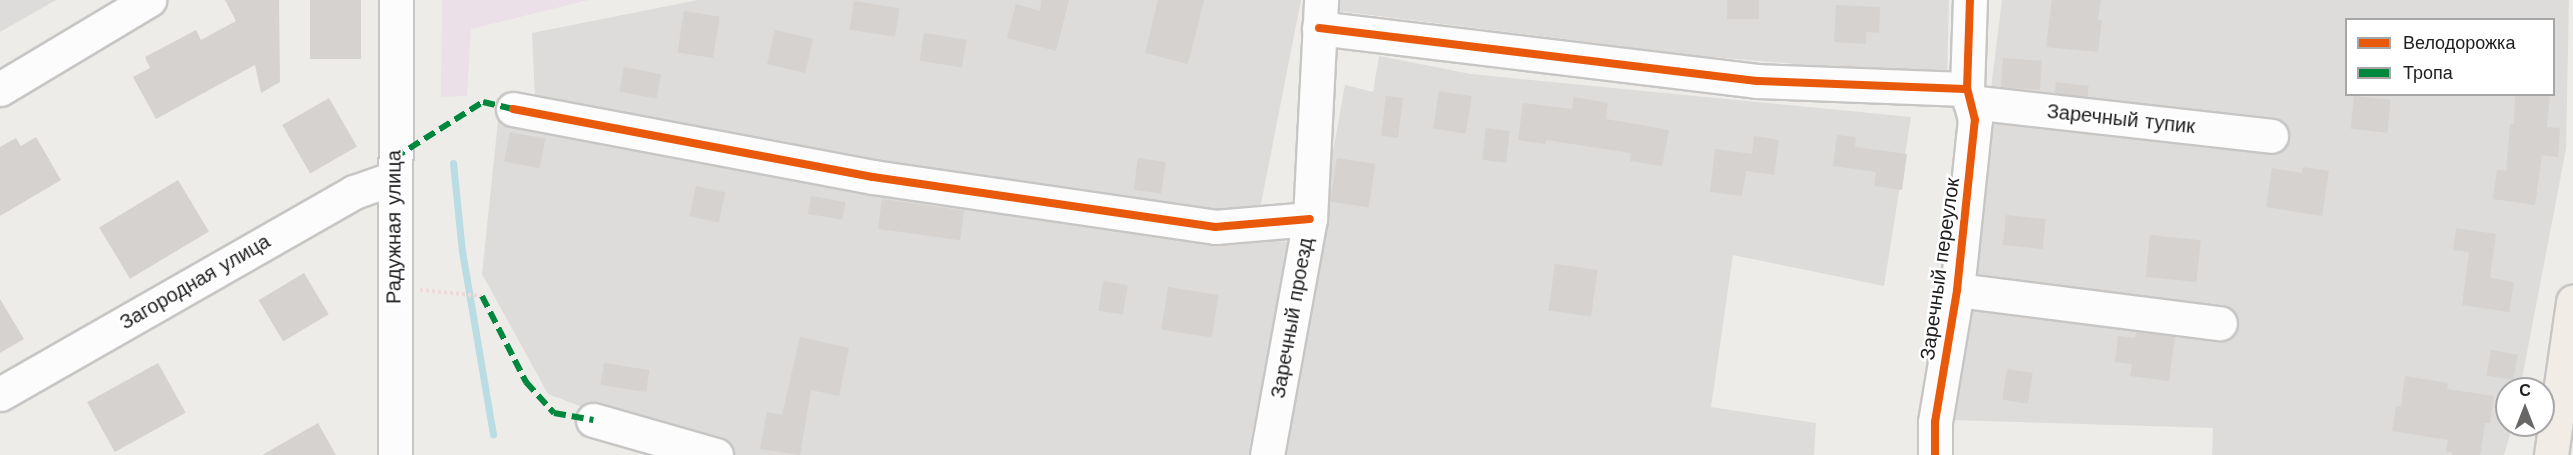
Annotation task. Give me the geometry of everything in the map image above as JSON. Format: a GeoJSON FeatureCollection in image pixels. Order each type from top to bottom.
{"type":"FeatureCollection","features":[{"type":"Feature","properties":{"kind":"main road"},"geometry":{"type":"LineString","coordinates":[[2551,455],[2573,302]]}},
{"type":"Feature","properties":{"kind":"street"},"geometry":{"type":"LineString","coordinates":[[0,89],[149,0]]}},
{"type":"Feature","properties":{"kind":"street","name":"Радужная улица"},"geometry":{"type":"LineString","coordinates":[[394,455],[396,0]]}},
{"type":"Feature","properties":{"kind":"street","name":"Заречный переулок"},"geometry":{"type":"LineString","coordinates":[[1935,455],[1935,422],[1957,290],[1975,120],[1969,95],[1970,0]]}},
{"type":"Feature","properties":{"kind":"street","name":"Заречный тупик"},"geometry":{"type":"LineString","coordinates":[[1320,14],[1757,81],[1969,95],[2271,136]]}},
{"type":"Feature","properties":{"kind":"street","name":"Заречный проезд"},"geometry":{"type":"LineString","coordinates":[[1267,455],[1310,219],[1320,14]]}},
{"type":"Feature","properties":{"kind":"street"},"geometry":{"type":"LineString","coordinates":[[513,109],[873,177],[1215,227],[1310,219]]}},
{"type":"Feature","properties":{"kind":"street","name":"Загородная улица"},"geometry":{"type":"LineString","coordinates":[[0,394],[354,192],[394,178]]}},
{"type":"Feature","properties":{"kind":"street","name":"Заречный переулок"},"geometry":{"type":"LineString","coordinates":[[1957,290],[2220,323]]}},
{"type":"Feature","properties":{"kind":"street"},"geometry":{"type":"LineString","coordinates":[[593,420],[716,455]]}},
{"type":"Feature","properties":{"kind":"path"},"geometry":{"type":"LineString","coordinates":[[394,288],[482,296]]}},
{"type":"Feature","properties":{"kind":"shaded area"},"geometry":{"type":"Polygon","coordinates":[[[0,0],[56,0],[0,32],[0,0]]]}},
{"type":"Feature","properties":{"kind":"shaded area"},"geometry":{"type":"Polygon","coordinates":[[[442,0],[589,0],[471,29],[467,96],[441,97],[442,0]]]}},
{"type":"Feature","properties":{"kind":"shaded area"},"geometry":{"type":"Polygon","coordinates":[[[698,0],[1301,0],[1259,214],[989,190],[535,100],[532,33],[698,0]]]}},
{"type":"Feature","properties":{"kind":"shaded area"},"geometry":{"type":"Polygon","coordinates":[[[1339,0],[1949,0],[1947,77],[1701,56],[1338,11],[1339,0]]]}},
{"type":"Feature","properties":{"kind":"shaded area"},"geometry":{"type":"Polygon","coordinates":[[[2002,0],[2569,0],[2566,149],[2522,377],[2495,377],[2495,437],[2509,437],[2504,455],[2212,455],[2213,428],[1950,420],[2002,0]]]}},
{"type":"Feature","properties":{"kind":"shaded area"},"geometry":{"type":"Polygon","coordinates":[[[1379,56],[1471,74],[1911,117],[1884,286],[1733,255],[1711,407],[1816,423],[1814,455],[1275,455],[1294,366],[1345,85],[1373,92],[1379,56]]]}},
{"type":"Feature","properties":{"kind":"shaded area"},"geometry":{"type":"Polygon","coordinates":[[[498,121],[769,177],[1014,212],[1289,242],[1248,455],[737,455],[593,411],[548,394],[482,274],[498,121]]]}},
{"type":"Feature","properties":{"kind":"building"},"geometry":{"type":"Polygon","coordinates":[[[225,0],[279,0],[280,82],[261,93],[255,65],[156,119],[133,77],[150,68],[145,57],[196,30],[201,40],[236,21],[225,0]]]}},
{"type":"Feature","properties":{"kind":"building"},"geometry":{"type":"Polygon","coordinates":[[[310,0],[361,0],[361,59],[310,59],[310,0]]]}},
{"type":"Feature","properties":{"kind":"building"},"geometry":{"type":"Polygon","coordinates":[[[1041,0],[1069,0],[1056,51],[1007,38],[1016,4],[1040,11],[1041,0]]]}},
{"type":"Feature","properties":{"kind":"building"},"geometry":{"type":"Polygon","coordinates":[[[1158,0],[1204,0],[1188,64],[1145,53],[1158,0]]]}},
{"type":"Feature","properties":{"kind":"building"},"geometry":{"type":"Polygon","coordinates":[[[1727,0],[1759,0],[1759,19],[1727,19],[1727,0]]]}},
{"type":"Feature","properties":{"kind":"building"},"geometry":{"type":"Polygon","coordinates":[[[2052,0],[2101,0],[2098,20],[2102,20],[2098,52],[2046,47],[2052,0]]]}},
{"type":"Feature","properties":{"kind":"building"},"geometry":{"type":"Polygon","coordinates":[[[854,1],[899,8],[895,37],[849,30],[854,1]]]}},
{"type":"Feature","properties":{"kind":"building"},"geometry":{"type":"Polygon","coordinates":[[[1836,5],[1880,7],[1879,33],[1866,32],[1866,44],[1834,42],[1836,5]]]}},
{"type":"Feature","properties":{"kind":"building"},"geometry":{"type":"Polygon","coordinates":[[[684,11],[720,17],[713,58],[677,52],[684,11]]]}},
{"type":"Feature","properties":{"kind":"building"},"geometry":{"type":"Polygon","coordinates":[[[775,30],[813,39],[805,73],[767,64],[775,30]]]}},
{"type":"Feature","properties":{"kind":"building"},"geometry":{"type":"Polygon","coordinates":[[[924,33],[966,40],[962,67],[920,61],[924,33]]]}},
{"type":"Feature","properties":{"kind":"building"},"geometry":{"type":"Polygon","coordinates":[[[2003,58],[2042,61],[2040,90],[2001,87],[2003,58]]]}},
{"type":"Feature","properties":{"kind":"building"},"geometry":{"type":"Polygon","coordinates":[[[624,67],[661,74],[657,99],[619,92],[624,67]]]}},
{"type":"Feature","properties":{"kind":"building"},"geometry":{"type":"Polygon","coordinates":[[[2056,82],[2089,86],[2087,97],[2055,93],[2056,82]]]}},
{"type":"Feature","properties":{"kind":"building"},"geometry":{"type":"Polygon","coordinates":[[[1439,91],[1472,96],[1466,134],[1433,129],[1439,91]]]}},
{"type":"Feature","properties":{"kind":"building"},"geometry":{"type":"Polygon","coordinates":[[[1386,96],[1403,98],[1398,138],[1381,136],[1386,96]]]}},
{"type":"Feature","properties":{"kind":"building"},"geometry":{"type":"Polygon","coordinates":[[[2354,96],[2391,100],[2387,133],[2351,129],[2354,96]]]}},
{"type":"Feature","properties":{"kind":"building"},"geometry":{"type":"Polygon","coordinates":[[[2515,96],[2550,96],[2547,127],[2560,128],[2558,157],[2542,155],[2535,205],[2493,199],[2497,170],[2506,171],[2510,124],[2514,124],[2515,96]]]}},
{"type":"Feature","properties":{"kind":"building"},"geometry":{"type":"Polygon","coordinates":[[[1574,97],[1608,103],[1606,119],[1669,130],[1662,166],[1630,161],[1631,153],[1546,140],[1545,144],[1518,140],[1523,103],[1572,109],[1574,97]]]}},
{"type":"Feature","properties":{"kind":"building"},"geometry":{"type":"Polygon","coordinates":[[[329,98],[357,146],[310,173],[282,125],[329,98]]]}},
{"type":"Feature","properties":{"kind":"building"},"geometry":{"type":"Polygon","coordinates":[[[1486,128],[1510,131],[1506,163],[1482,160],[1486,128]]]}},
{"type":"Feature","properties":{"kind":"building"},"geometry":{"type":"Polygon","coordinates":[[[510,132],[545,139],[540,168],[504,161],[510,132]]]}},
{"type":"Feature","properties":{"kind":"building"},"geometry":{"type":"Polygon","coordinates":[[[1837,135],[1856,137],[1855,147],[1907,154],[1902,190],[1874,186],[1876,172],[1833,166],[1837,135]]]}},
{"type":"Feature","properties":{"kind":"building"},"geometry":{"type":"Polygon","coordinates":[[[1754,136],[1779,140],[1774,175],[1746,171],[1742,196],[1710,192],[1715,149],[1752,154],[1754,136]]]}},
{"type":"Feature","properties":{"kind":"building"},"geometry":{"type":"Polygon","coordinates":[[[36,137],[61,180],[0,216],[0,147],[16,138],[21,146],[36,137]]]}},
{"type":"Feature","properties":{"kind":"building"},"geometry":{"type":"Polygon","coordinates":[[[1138,158],[1166,162],[1161,194],[1134,190],[1138,158]]]}},
{"type":"Feature","properties":{"kind":"building"},"geometry":{"type":"Polygon","coordinates":[[[1337,158],[1376,164],[1369,208],[1330,201],[1337,158]]]}},
{"type":"Feature","properties":{"kind":"building"},"geometry":{"type":"Polygon","coordinates":[[[2303,167],[2329,171],[2322,216],[2266,207],[2272,168],[2302,173],[2303,167]]]}},
{"type":"Feature","properties":{"kind":"building"},"geometry":{"type":"Polygon","coordinates":[[[178,180],[209,231],[130,279],[99,227],[178,180]]]}},
{"type":"Feature","properties":{"kind":"building"},"geometry":{"type":"Polygon","coordinates":[[[696,186],[725,192],[719,223],[690,216],[696,186]]]}},
{"type":"Feature","properties":{"kind":"building"},"geometry":{"type":"Polygon","coordinates":[[[811,196],[845,202],[842,220],[808,214],[811,196]]]}},
{"type":"Feature","properties":{"kind":"building"},"geometry":{"type":"Polygon","coordinates":[[[882,199],[964,211],[960,240],[878,229],[882,199]]]}},
{"type":"Feature","properties":{"kind":"building"},"geometry":{"type":"Polygon","coordinates":[[[2006,215],[2046,219],[2043,249],[2003,245],[2006,215]]]}},
{"type":"Feature","properties":{"kind":"building"},"geometry":{"type":"Polygon","coordinates":[[[2456,228],[2496,234],[2490,278],[2514,282],[2509,312],[2462,305],[2469,252],[2453,250],[2456,228]]]}},
{"type":"Feature","properties":{"kind":"building"},"geometry":{"type":"Polygon","coordinates":[[[2150,235],[2201,240],[2196,282],[2146,277],[2150,235]]]}},
{"type":"Feature","properties":{"kind":"building"},"geometry":{"type":"Polygon","coordinates":[[[1555,264],[1598,270],[1591,317],[1548,311],[1555,264]]]}},
{"type":"Feature","properties":{"kind":"building"},"geometry":{"type":"Polygon","coordinates":[[[304,273],[329,314],[283,341],[259,300],[304,273]]]}},
{"type":"Feature","properties":{"kind":"building"},"geometry":{"type":"Polygon","coordinates":[[[1103,281],[1128,285],[1123,315],[1098,311],[1103,281]]]}},
{"type":"Feature","properties":{"kind":"building"},"geometry":{"type":"Polygon","coordinates":[[[1168,287],[1218,295],[1212,337],[1161,329],[1168,287]]]}},
{"type":"Feature","properties":{"kind":"building"},"geometry":{"type":"Polygon","coordinates":[[[0,299],[24,339],[0,353],[0,299]]]}},
{"type":"Feature","properties":{"kind":"building"},"geometry":{"type":"Polygon","coordinates":[[[2136,332],[2175,337],[2169,381],[2130,376],[2132,364],[2115,362],[2118,336],[2135,338],[2136,332]]]}},
{"type":"Feature","properties":{"kind":"building"},"geometry":{"type":"Polygon","coordinates":[[[800,337],[849,348],[839,396],[811,390],[800,455],[760,449],[767,412],[782,415],[800,337]]]}},
{"type":"Feature","properties":{"kind":"building"},"geometry":{"type":"Polygon","coordinates":[[[2491,350],[2518,355],[2514,377],[2486,376],[2491,350]]]}},
{"type":"Feature","properties":{"kind":"building"},"geometry":{"type":"Polygon","coordinates":[[[158,363],[186,413],[115,452],[87,402],[158,363]]]}},
{"type":"Feature","properties":{"kind":"building"},"geometry":{"type":"Polygon","coordinates":[[[604,363],[649,370],[646,392],[601,385],[604,363]]]}},
{"type":"Feature","properties":{"kind":"building"},"geometry":{"type":"Polygon","coordinates":[[[2007,369],[2033,373],[2028,404],[2002,400],[2007,369]]]}},
{"type":"Feature","properties":{"kind":"building"},"geometry":{"type":"Polygon","coordinates":[[[2405,376],[2448,383],[2447,389],[2494,396],[2490,423],[2485,423],[2480,455],[2452,455],[2452,452],[2446,451],[2448,440],[2392,431],[2396,406],[2401,407],[2405,376]]]}},
{"type":"Feature","properties":{"kind":"building"},"geometry":{"type":"Polygon","coordinates":[[[318,423],[336,455],[262,455],[318,423]]]}},
{"type":"Feature","properties":{"kind":"waterway"},"geometry":{"type":"LineString","coordinates":[[453,163],[462,251],[493,434]]}},
{"type":"Feature","properties":{"kind":"marked path"},"geometry":{"type":"LineString","coordinates":[[394,158],[483,102],[513,109]]}},
{"type":"Feature","properties":{"kind":"marked path"},"geometry":{"type":"LineString","coordinates":[[482,296],[526,382],[554,413],[593,420]]}},
{"type":"Feature","properties":{"kind":"cycle path"},"geometry":{"type":"LineString","coordinates":[[1935,455],[1935,422],[1957,290],[1975,120],[1967,89],[1970,0]]}},
{"type":"Feature","properties":{"kind":"cycle path"},"geometry":{"type":"LineString","coordinates":[[1319,28],[1757,81],[1967,89]]}},
{"type":"Feature","properties":{"kind":"cycle path"},"geometry":{"type":"LineString","coordinates":[[513,109],[873,177],[1215,227],[1310,219]]}}]}
